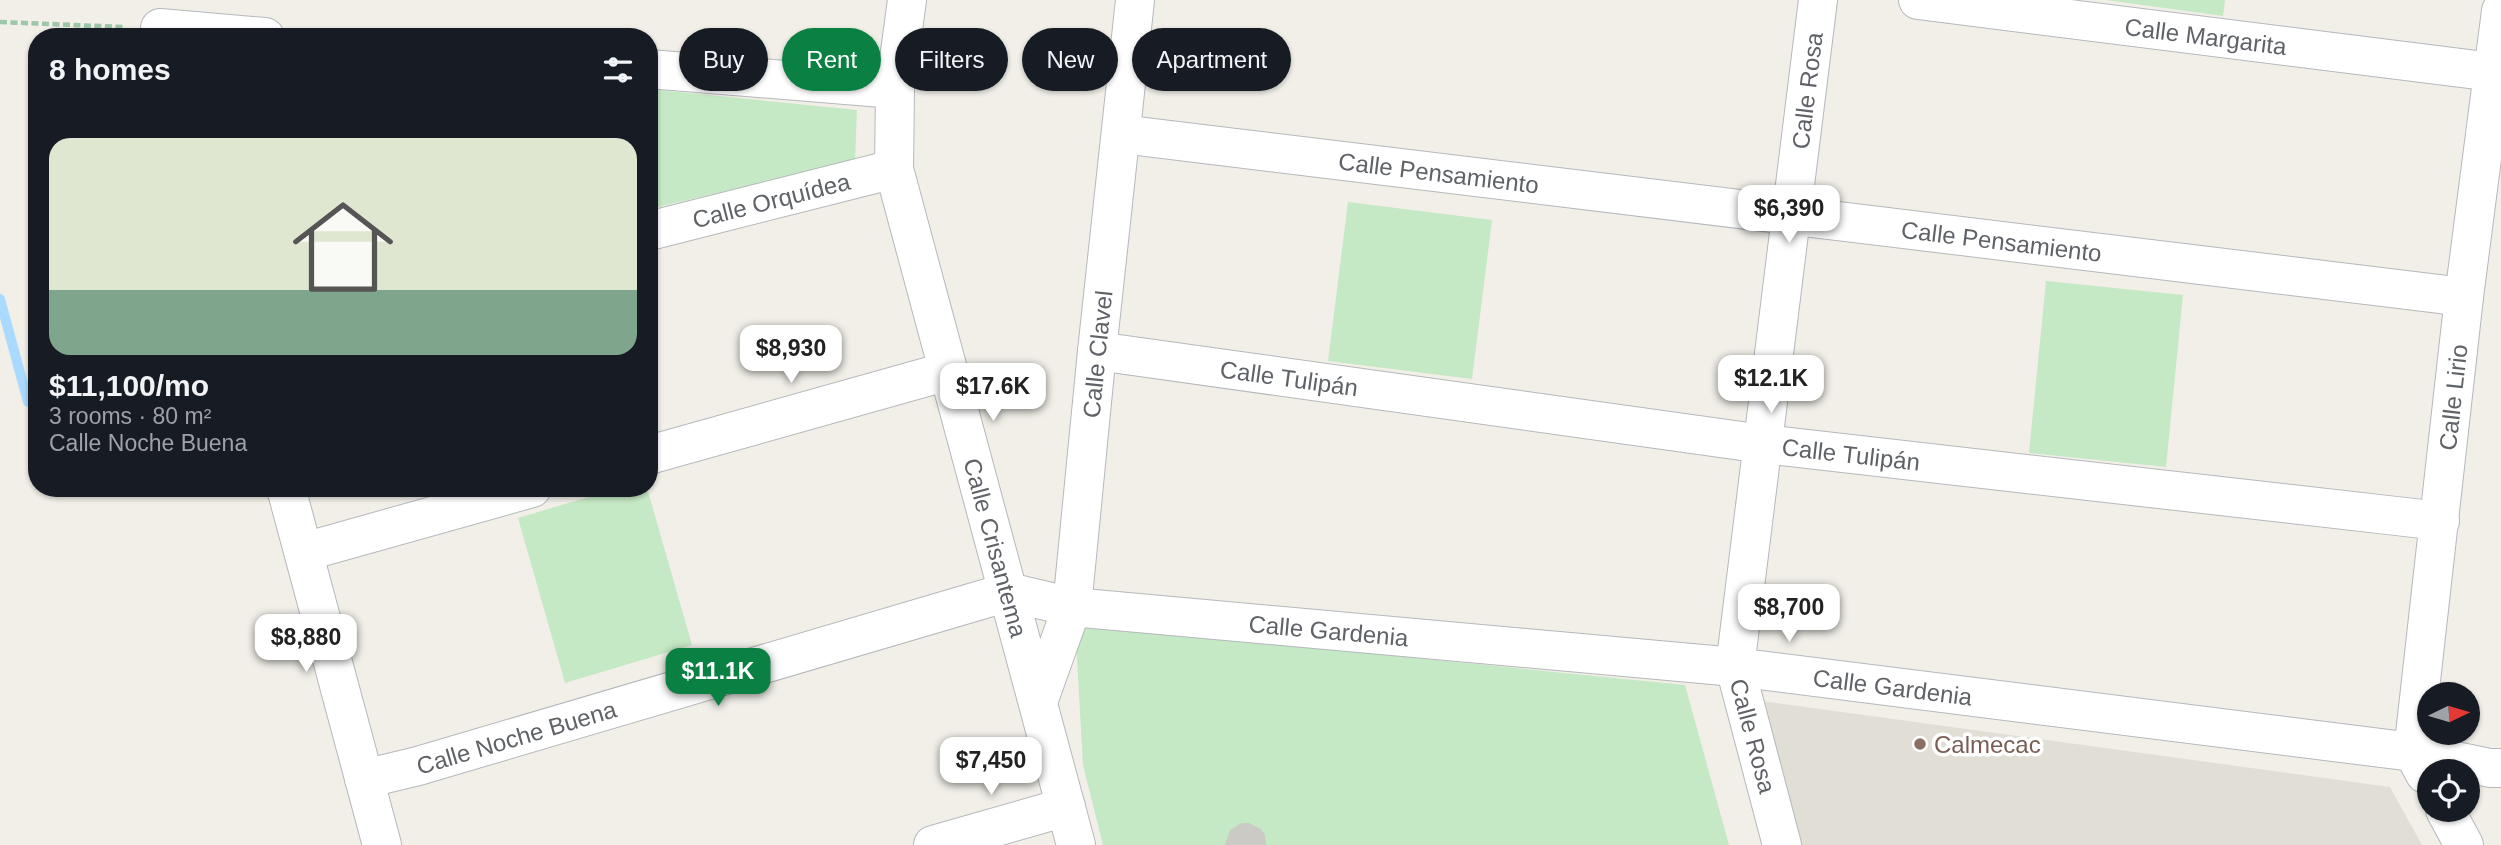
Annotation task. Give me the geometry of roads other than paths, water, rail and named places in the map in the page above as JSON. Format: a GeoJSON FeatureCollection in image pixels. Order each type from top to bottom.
{"type":"FeatureCollection","features":[{"type":"Feature","properties":{"kind":"street","name":"Calle Crisantema"},"geometry":{"type":"LineString","coordinates":[[903,28],[907,0]]}},
{"type":"Feature","properties":{"kind":"street","name":"Calle Clavel"},"geometry":{"type":"LineString","coordinates":[[1038,702],[1072,607],[1136,0]]}},
{"type":"Feature","properties":{"kind":"street","name":"Calle Rosa"},"geometry":{"type":"LineString","coordinates":[[1782,845],[1735,667],[1818,0]]}},
{"type":"Feature","properties":{"kind":"street","name":"Calle Margarita"},"geometry":{"type":"LineString","coordinates":[[1918,0],[2493,72]]}},
{"type":"Feature","properties":{"kind":"street","name":"Calle Lirio"},"geometry":{"type":"LineString","coordinates":[[2422,759],[2440,521],[2464,297],[2501,11]]}},
{"type":"Feature","properties":{"kind":"street"},"geometry":{"type":"LineString","coordinates":[[162,22],[203,28]]}},
{"type":"Feature","properties":{"kind":"street"},"geometry":{"type":"LineString","coordinates":[[658,70],[895,89]]}},
{"type":"Feature","properties":{"kind":"street","name":"Calle Crisantema"},"geometry":{"type":"LineString","coordinates":[[895,89],[894,169],[1076,845]]}},
{"type":"Feature","properties":{"kind":"street","name":"Calle Pensamiento"},"geometry":{"type":"LineString","coordinates":[[1121,134],[2464,297]]}},
{"type":"Feature","properties":{"kind":"street","name":"Calle Orquídea"},"geometry":{"type":"LineString","coordinates":[[658,229],[894,169]]}},
{"type":"Feature","properties":{"kind":"street","name":"Calle Tulipán"},"geometry":{"type":"LineString","coordinates":[[1097,351],[1763,443],[2440,521]]}},
{"type":"Feature","properties":{"kind":"street"},"geometry":{"type":"LineString","coordinates":[[658,453],[948,372]]}},
{"type":"Feature","properties":{"kind":"street"},"geometry":{"type":"LineString","coordinates":[[289,497],[382,845]]}},
{"type":"Feature","properties":{"kind":"street"},"geometry":{"type":"LineString","coordinates":[[304,552],[500,497]]}},
{"type":"Feature","properties":{"kind":"street","name":"Calle Noche Buena"},"geometry":{"type":"LineString","coordinates":[[364,779],[432,762],[1008,592],[1072,607]]}},
{"type":"Feature","properties":{"kind":"street","name":"Calle Gardenia"},"geometry":{"type":"LineString","coordinates":[[1072,607],[1735,667],[2417,765]]}},
{"type":"Feature","properties":{"kind":"street","name":"Calle Gardenia"},"geometry":{"type":"LineString","coordinates":[[2480,768],[2501,768]]}},
{"type":"Feature","properties":{"kind":"street"},"geometry":{"type":"LineString","coordinates":[[933,845],[1066,807]]}},
{"type":"Feature","properties":{"kind":"street"},"geometry":{"type":"LineString","coordinates":[[2452,822],[2464,845]]}},
{"type":"Feature","properties":{"kind":"waterway"},"geometry":{"type":"LineString","coordinates":[[0,299],[28,402]]}},
{"type":"Feature","properties":{"kind":"place","name":"Calmecac"},"geometry":{"type":"Point","coordinates":[1920,744]}}]}
